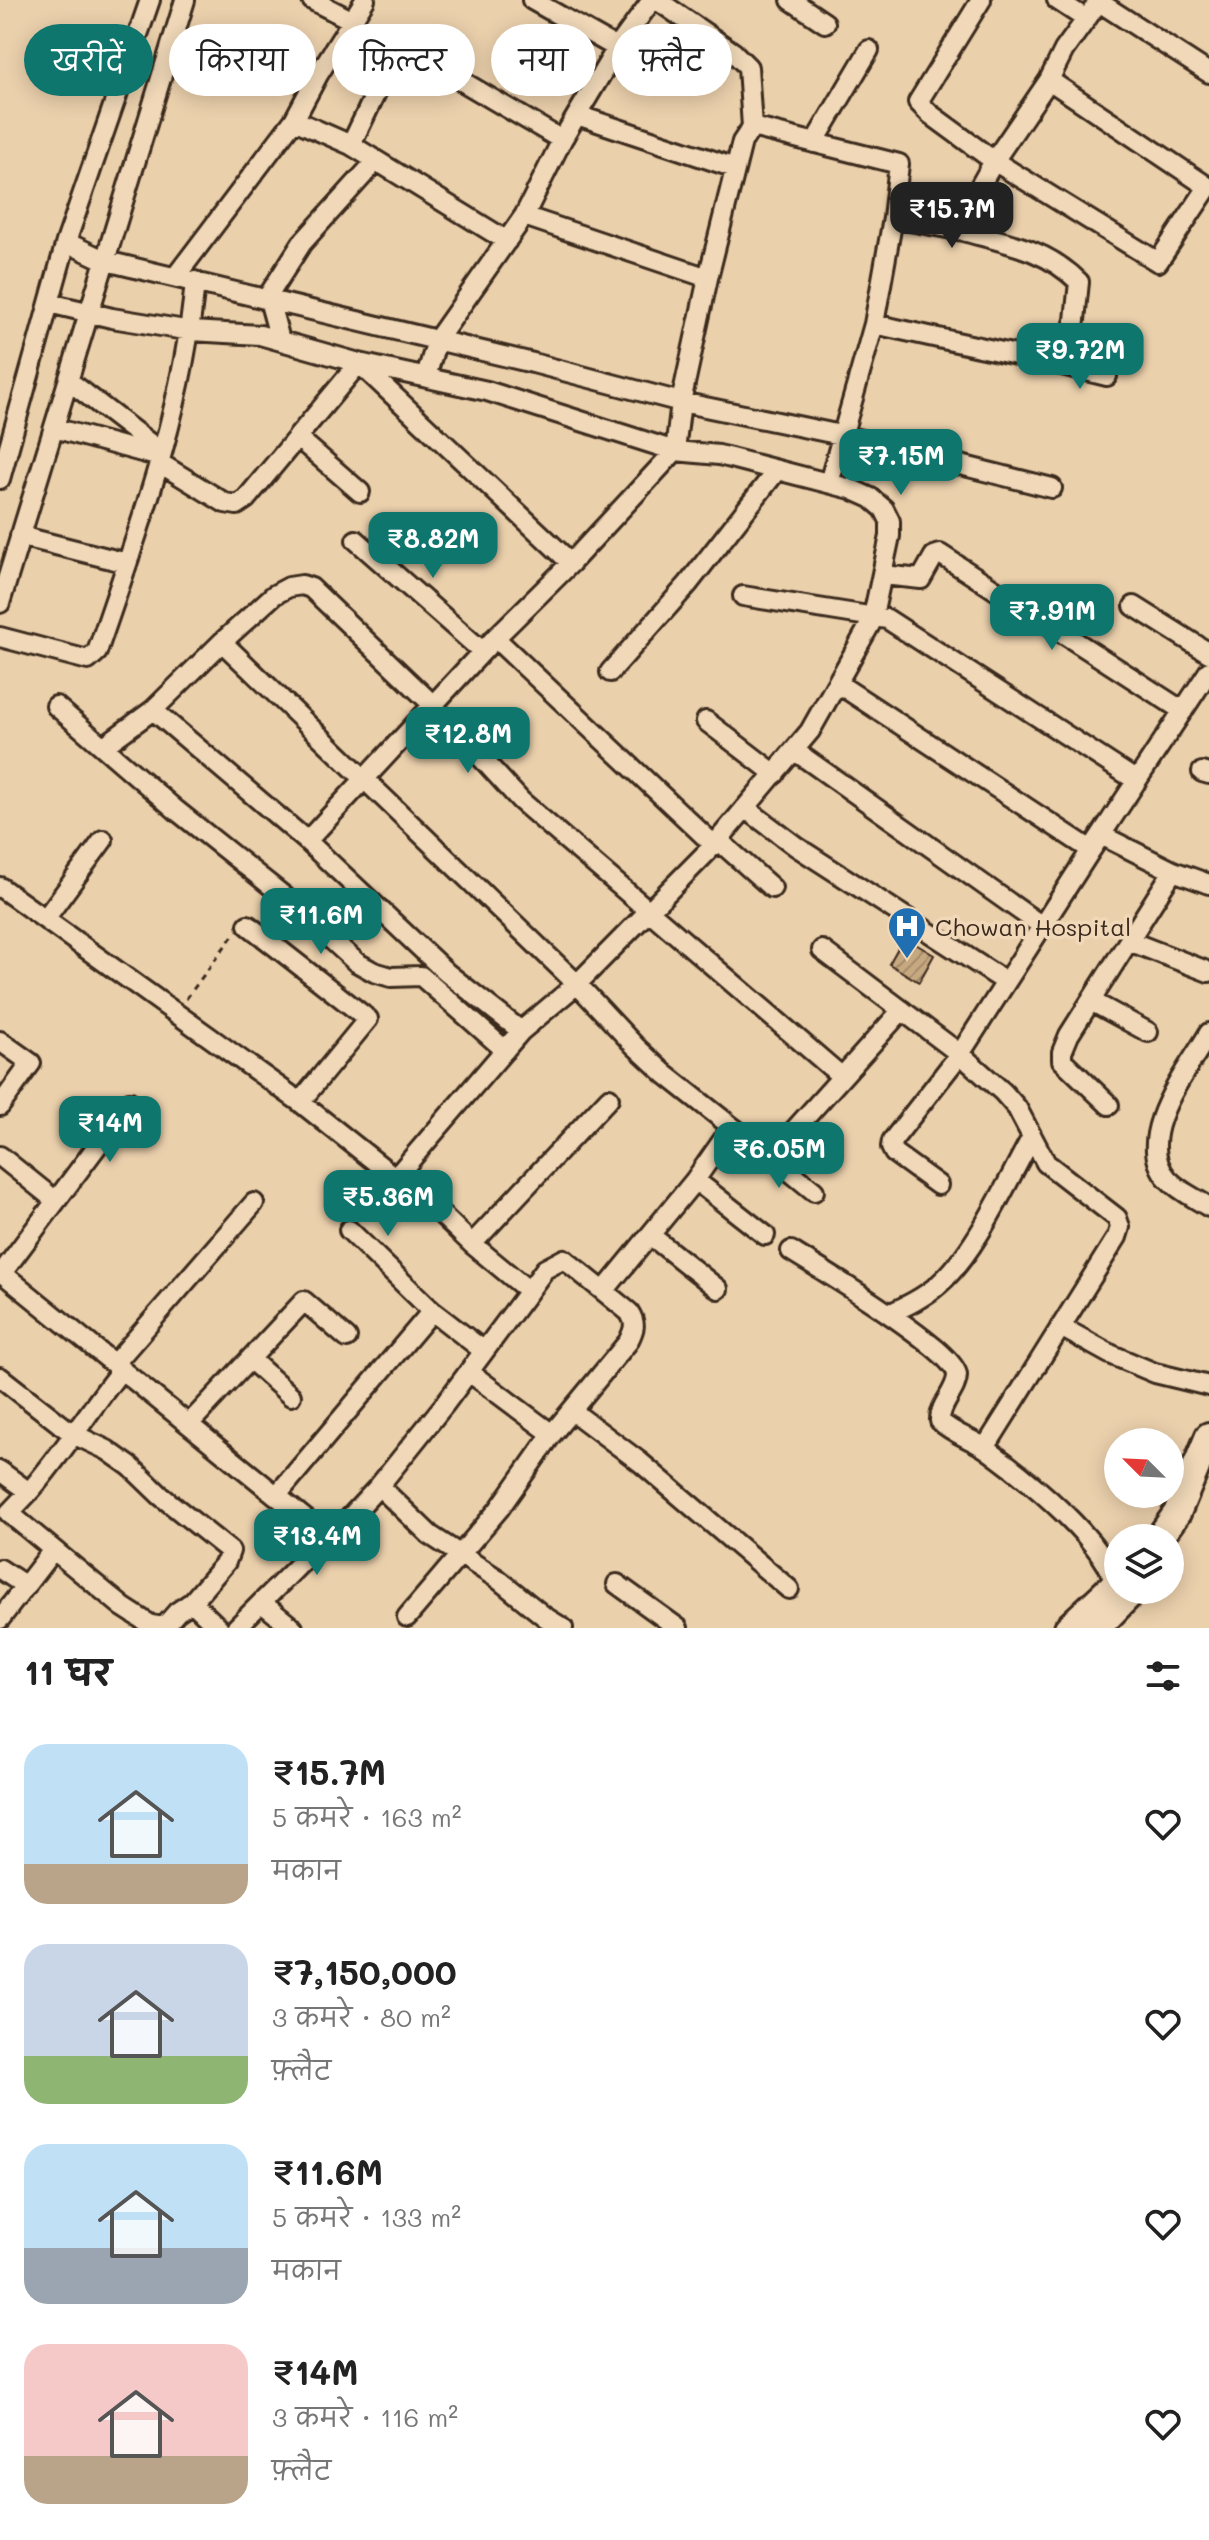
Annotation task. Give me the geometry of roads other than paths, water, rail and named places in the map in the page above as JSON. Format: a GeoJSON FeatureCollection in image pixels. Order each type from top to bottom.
{"type":"FeatureCollection","features":[{"type":"Feature","properties":{"kind":"main road"},"geometry":{"type":"LineString","coordinates":[[1169,1524],[1177,1513],[1209,1436]]}},
{"type":"Feature","properties":{"kind":"main road"},"geometry":{"type":"LineString","coordinates":[[1184,1531],[1209,1482]]}},
{"type":"Feature","properties":{"kind":"main road"},"geometry":{"type":"LineString","coordinates":[[1068,1628],[1104,1603]]}},
{"type":"Feature","properties":{"kind":"main road"},"geometry":{"type":"LineString","coordinates":[[1097,1628],[1113,1604]]}},
{"type":"Feature","properties":{"kind":"street"},"geometry":{"type":"LineString","coordinates":[[0,479],[66,242],[150,0]]}},
{"type":"Feature","properties":{"kind":"street"},"geometry":{"type":"LineString","coordinates":[[0,603],[185,0]]}},
{"type":"Feature","properties":{"kind":"street"},"geometry":{"type":"LineString","coordinates":[[312,0],[353,21]]}},
{"type":"Feature","properties":{"kind":"street"},"geometry":{"type":"LineString","coordinates":[[176,276],[294,120],[365,0]]}},
{"type":"Feature","properties":{"kind":"street"},"geometry":{"type":"LineString","coordinates":[[532,0],[612,45]]}},
{"type":"Feature","properties":{"kind":"street"},"geometry":{"type":"LineString","coordinates":[[307,841],[488,644],[571,563],[675,451],[681,402],[708,278],[742,142],[752,127],[752,85],[748,67],[734,53],[655,0],[636,24]]}},
{"type":"Feature","properties":{"kind":"street"},"geometry":{"type":"LineString","coordinates":[[791,0],[825,23]]}},
{"type":"Feature","properties":{"kind":"street"},"geometry":{"type":"LineString","coordinates":[[981,0],[918,102],[994,161],[1158,262],[1208,187],[1049,80]]}},
{"type":"Feature","properties":{"kind":"street"},"geometry":{"type":"LineString","coordinates":[[1057,0],[1086,19]]}},
{"type":"Feature","properties":{"kind":"street"},"geometry":{"type":"LineString","coordinates":[[963,231],[975,195],[994,161],[1049,80],[1064,50],[1100,1],[1209,73]]}},
{"type":"Feature","properties":{"kind":"street"},"geometry":{"type":"LineString","coordinates":[[351,145],[392,59],[397,52],[406,50],[456,76],[562,140]]}},
{"type":"Feature","properties":{"kind":"street"},"geometry":{"type":"LineString","coordinates":[[814,143],[869,50]]}},
{"type":"Feature","properties":{"kind":"street"},"geometry":{"type":"LineString","coordinates":[[426,377],[437,340],[524,216],[562,140],[612,56]]}},
{"type":"Feature","properties":{"kind":"street"},"geometry":{"type":"LineString","coordinates":[[577,115],[735,168]]}},
{"type":"Feature","properties":{"kind":"street"},"geometry":{"type":"LineString","coordinates":[[294,120],[351,145],[507,241]]}},
{"type":"Feature","properties":{"kind":"street"},"geometry":{"type":"LineString","coordinates":[[752,127],[899,164],[893,218],[874,324],[829,483]]}},
{"type":"Feature","properties":{"kind":"street"},"geometry":{"type":"LineString","coordinates":[[280,340],[268,296],[302,243],[376,161]]}},
{"type":"Feature","properties":{"kind":"street"},"geometry":{"type":"LineString","coordinates":[[524,216],[708,278]]}},
{"type":"Feature","properties":{"kind":"street"},"geometry":{"type":"LineString","coordinates":[[893,218],[963,231],[1045,256],[1062,265],[1079,282],[1075,320],[1062,365]]}},
{"type":"Feature","properties":{"kind":"street"},"geometry":{"type":"LineString","coordinates":[[66,242],[106,261],[681,402],[841,435],[1052,488]]}},
{"type":"Feature","properties":{"kind":"street"},"geometry":{"type":"LineString","coordinates":[[0,637],[88,660],[93,658],[160,457],[191,331],[195,281]]}},
{"type":"Feature","properties":{"kind":"street"},"geometry":{"type":"LineString","coordinates":[[49,303],[191,331],[260,335],[359,363],[487,391],[675,451],[719,455],[829,483],[871,498],[884,509],[890,521],[890,536],[873,617],[810,731],[795,751],[716,842],[648,912],[577,984],[521,1031],[396,1177]]}},
{"type":"Feature","properties":{"kind":"street"},"geometry":{"type":"LineString","coordinates":[[874,324],[1107,376]]}},
{"type":"Feature","properties":{"kind":"street"},"geometry":{"type":"LineString","coordinates":[[69,381],[160,457],[225,503],[237,505],[246,499],[359,363]]}},
{"type":"Feature","properties":{"kind":"street"},"geometry":{"type":"LineString","coordinates":[[359,363],[571,563]]}},
{"type":"Feature","properties":{"kind":"street"},"geometry":{"type":"LineString","coordinates":[[54,428],[160,457]]}},
{"type":"Feature","properties":{"kind":"street"},"geometry":{"type":"LineString","coordinates":[[298,438],[360,492]]}},
{"type":"Feature","properties":{"kind":"street"},"geometry":{"type":"LineString","coordinates":[[610,672],[688,584],[777,470]]}},
{"type":"Feature","properties":{"kind":"street"},"geometry":{"type":"LineString","coordinates":[[20,536],[127,563]]}},
{"type":"Feature","properties":{"kind":"street"},"geometry":{"type":"LineString","coordinates":[[356,540],[488,644],[772,888]]}},
{"type":"Feature","properties":{"kind":"street"},"geometry":{"type":"LineString","coordinates":[[883,575],[921,579],[934,556],[940,554],[1183,711]]}},
{"type":"Feature","properties":{"kind":"street"},"geometry":{"type":"LineString","coordinates":[[104,746],[153,710],[274,595],[289,587],[302,585],[311,588],[433,705],[521,801],[841,1076]]}},
{"type":"Feature","properties":{"kind":"street"},"geometry":{"type":"LineString","coordinates":[[743,596],[887,619],[1137,781]]}},
{"type":"Feature","properties":{"kind":"street"},"geometry":{"type":"LineString","coordinates":[[1134,606],[1209,653]]}},
{"type":"Feature","properties":{"kind":"street"},"geometry":{"type":"LineString","coordinates":[[222,642],[364,776],[665,1074],[814,1191]]}},
{"type":"Feature","properties":{"kind":"street"},"geometry":{"type":"LineString","coordinates":[[938,1185],[894,1153],[892,1141],[960,1054],[1209,671]]}},
{"type":"Feature","properties":{"kind":"street"},"geometry":{"type":"LineString","coordinates":[[837,683],[1096,842],[1209,884]]}},
{"type":"Feature","properties":{"kind":"street"},"geometry":{"type":"LineString","coordinates":[[56,706],[176,810],[285,897],[356,962],[391,977],[421,976],[505,1050]]}},
{"type":"Feature","properties":{"kind":"street"},"geometry":{"type":"LineString","coordinates":[[153,710],[307,841],[447,973],[521,1031]]}},
{"type":"Feature","properties":{"kind":"street"},"geometry":{"type":"LineString","coordinates":[[706,721],[775,774]]}},
{"type":"Feature","properties":{"kind":"street"},"geometry":{"type":"LineString","coordinates":[[795,751],[1042,926]]}},
{"type":"Feature","properties":{"kind":"street"},"geometry":{"type":"LineString","coordinates":[[745,808],[797,847],[1006,982]]}},
{"type":"Feature","properties":{"kind":"street"},"geometry":{"type":"LineString","coordinates":[[45,919],[103,840]]}},
{"type":"Feature","properties":{"kind":"street"},"geometry":{"type":"LineString","coordinates":[[1109,1105],[1062,1060],[1064,1044],[1173,871]]}},
{"type":"Feature","properties":{"kind":"street"},"geometry":{"type":"LineString","coordinates":[[0,887],[300,1102],[441,1214],[529,1291]]}},
{"type":"Feature","properties":{"kind":"street"},"geometry":{"type":"LineString","coordinates":[[248,925],[368,1019],[300,1102]]}},
{"type":"Feature","properties":{"kind":"street"},"geometry":{"type":"LineString","coordinates":[[1129,941],[1209,972]]}},
{"type":"Feature","properties":{"kind":"street"},"geometry":{"type":"LineString","coordinates":[[822,950],[960,1054],[1003,1092],[1017,1108],[1046,1163],[1117,1218],[1120,1227],[1117,1237],[985,1448]]}},
{"type":"Feature","properties":{"kind":"street"},"geometry":{"type":"LineString","coordinates":[[1091,1001],[1148,1032]]}},
{"type":"Feature","properties":{"kind":"street"},"geometry":{"type":"LineString","coordinates":[[771,1156],[902,1010]]}},
{"type":"Feature","properties":{"kind":"street"},"geometry":{"type":"LineString","coordinates":[[1209,1033],[1165,1106],[1157,1125],[1157,1138],[1159,1163],[1165,1176],[1209,1207]]}},
{"type":"Feature","properties":{"kind":"street"},"geometry":{"type":"LineString","coordinates":[[0,1041],[31,1063],[0,1106]]}},
{"type":"Feature","properties":{"kind":"street"},"geometry":{"type":"LineString","coordinates":[[472,1244],[609,1098]]}},
{"type":"Feature","properties":{"kind":"street"},"geometry":{"type":"LineString","coordinates":[[130,1102],[1,1274],[330,1539]]}},
{"type":"Feature","properties":{"kind":"street"},"geometry":{"type":"LineString","coordinates":[[604,1291],[695,1180],[732,1127]]}},
{"type":"Feature","properties":{"kind":"street"},"geometry":{"type":"LineString","coordinates":[[889,1314],[939,1284],[958,1263],[1032,1137]]}},
{"type":"Feature","properties":{"kind":"street"},"geometry":{"type":"LineString","coordinates":[[0,1156],[56,1201]]}},
{"type":"Feature","properties":{"kind":"street"},"geometry":{"type":"LineString","coordinates":[[695,1180],[765,1235]]}},
{"type":"Feature","properties":{"kind":"street"},"geometry":{"type":"LineString","coordinates":[[0,1377],[73,1434],[107,1450],[131,1467],[161,1496],[230,1551],[226,1562],[192,1602],[177,1612],[164,1627],[151,1625],[123,1607],[9,1513],[73,1434],[119,1366],[254,1203]]}},
{"type":"Feature","properties":{"kind":"street"},"geometry":{"type":"LineString","coordinates":[[349,1230],[432,1311],[484,1351]]}},
{"type":"Feature","properties":{"kind":"street"},"geometry":{"type":"LineString","coordinates":[[650,1235],[718,1289]]}},
{"type":"Feature","properties":{"kind":"street"},"geometry":{"type":"LineString","coordinates":[[791,1251],[916,1333],[951,1364],[957,1374],[941,1408],[940,1421],[985,1448],[1084,1532],[1104,1558]]}},
{"type":"Feature","properties":{"kind":"street"},"geometry":{"type":"LineString","coordinates":[[236,1628],[300,1564],[330,1539],[379,1486],[545,1269],[564,1259],[629,1312],[634,1320],[634,1329],[628,1342],[552,1434],[499,1509],[407,1617]]}},
{"type":"Feature","properties":{"kind":"street"},"geometry":{"type":"LineString","coordinates":[[189,1424],[304,1301],[347,1338]]}},
{"type":"Feature","properties":{"kind":"street"},"geometry":{"type":"LineString","coordinates":[[277,1495],[432,1311]]}},
{"type":"Feature","properties":{"kind":"street"},"geometry":{"type":"LineString","coordinates":[[1061,1327],[1110,1354],[1155,1373],[1209,1386]]}},
{"type":"Feature","properties":{"kind":"street"},"geometry":{"type":"LineString","coordinates":[[251,1360],[291,1396]]}},
{"type":"Feature","properties":{"kind":"street"},"geometry":{"type":"LineString","coordinates":[[469,1372],[552,1434]]}},
{"type":"Feature","properties":{"kind":"street"},"geometry":{"type":"LineString","coordinates":[[572,1411],[640,1462],[789,1589]]}},
{"type":"Feature","properties":{"kind":"street"},"geometry":{"type":"LineString","coordinates":[[0,1471],[29,1492]]}},
{"type":"Feature","properties":{"kind":"street"},"geometry":{"type":"LineString","coordinates":[[379,1486],[430,1535],[498,1579],[540,1622],[563,1628]]}},
{"type":"Feature","properties":{"kind":"street"},"geometry":{"type":"LineString","coordinates":[[0,1619],[53,1550]]}},
{"type":"Feature","properties":{"kind":"street"},"geometry":{"type":"LineString","coordinates":[[0,1569],[26,1586]]}},
{"type":"Feature","properties":{"kind":"street"},"geometry":{"type":"LineString","coordinates":[[617,1584],[678,1628]]}},
{"type":"Feature","properties":{"kind":"street"},"geometry":{"type":"LineString","coordinates":[[192,1602],[219,1628]]}},
{"type":"Feature","properties":{"kind":"street"},"geometry":{"type":"LineString","coordinates":[[262,1603],[293,1628]]}},
{"type":"Feature","properties":{"kind":"place","name":"Chowan Hospital"},"geometry":{"type":"Point","coordinates":[907,960]}}]}
